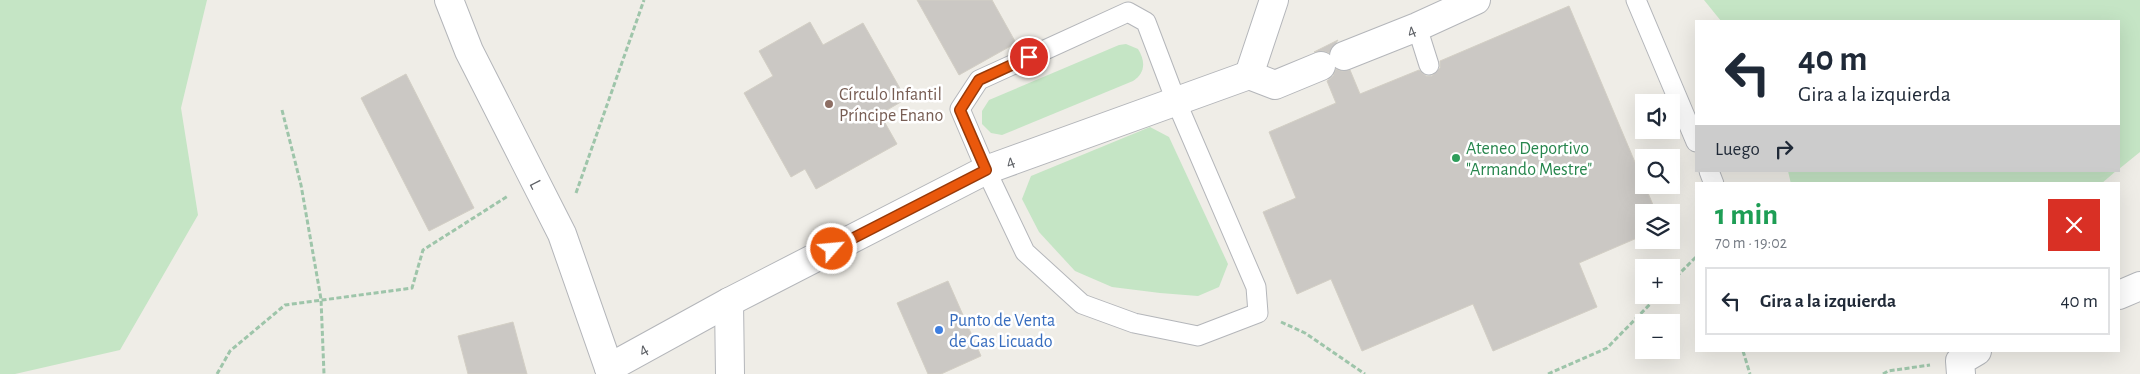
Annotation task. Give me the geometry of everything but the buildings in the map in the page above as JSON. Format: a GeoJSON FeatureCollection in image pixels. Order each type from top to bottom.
{"type":"FeatureCollection","features":[{"type":"Feature","properties":{"kind":"street","name":"L"},"geometry":{"type":"LineString","coordinates":[[450,0],[469,51],[562,234],[616,372]]}},
{"type":"Feature","properties":{"kind":"street"},"geometry":{"type":"LineString","coordinates":[[1249,75],[1274,0]]}},
{"type":"Feature","properties":{"kind":"street","name":"4"},"geometry":{"type":"LineString","coordinates":[[616,372],[730,302],[986,170],[1249,75],[1275,85],[1417,27],[1476,0]]}},
{"type":"Feature","properties":{"kind":"street"},"geometry":{"type":"LineString","coordinates":[[2120,295],[2140,286]]}},
{"type":"Feature","properties":{"kind":"street"},"geometry":{"type":"LineString","coordinates":[[730,302],[730,374]]}},
{"type":"Feature","properties":{"kind":"lane"},"geometry":{"type":"LineString","coordinates":[[1636,0],[1695,140]]}},
{"type":"Feature","properties":{"kind":"lane"},"geometry":{"type":"LineString","coordinates":[[1128,12],[1146,22],[1176,101],[1256,287],[1258,312],[1198,336],[1134,324],[1082,304],[1025,252],[960,110],[979,80],[1128,12]]}},
{"type":"Feature","properties":{"kind":"lane"},"geometry":{"type":"LineString","coordinates":[[1417,27],[1429,66]]}},
{"type":"Feature","properties":{"kind":"path"},"geometry":{"type":"LineString","coordinates":[[562,234],[644,0]]}},
{"type":"Feature","properties":{"kind":"path"},"geometry":{"type":"LineString","coordinates":[[282,110],[301,185],[321,299],[324,374]]}},
{"type":"Feature","properties":{"kind":"path"},"geometry":{"type":"LineString","coordinates":[[217,374],[230,351],[285,305],[412,288],[424,250],[498,203],[532,177]]}},
{"type":"Feature","properties":{"kind":"path"},"geometry":{"type":"LineString","coordinates":[[1680,273],[1695,258]]}},
{"type":"Feature","properties":{"kind":"path"},"geometry":{"type":"LineString","coordinates":[[1548,374],[1607,348],[1650,304]]}},
{"type":"Feature","properties":{"kind":"path"},"geometry":{"type":"LineString","coordinates":[[1258,312],[1305,333],[1365,374]]}},
{"type":"Feature","properties":{"kind":"path"},"geometry":{"type":"LineString","coordinates":[[1743,352],[1750,374]]}},
{"type":"Feature","properties":{"kind":"path"},"geometry":{"type":"LineString","coordinates":[[1883,374],[1888,371],[1966,362]]}},
{"type":"Feature","properties":{"kind":"green space"},"geometry":{"type":"Polygon","coordinates":[[[0,0],[207,0],[181,108],[198,215],[120,350],[15,374],[0,374],[0,0]]]}},
{"type":"Feature","properties":{"kind":"green space"},"geometry":{"type":"Polygon","coordinates":[[[1704,0],[2140,0],[2140,152],[2120,168],[2120,20],[1720,20],[1704,0]]]}},
{"type":"Feature","properties":{"kind":"green space"},"geometry":{"type":"Polygon","coordinates":[[[1126,44],[1138,49],[1143,63],[1142,71],[1133,81],[1002,135],[991,133],[982,124],[982,111],[989,100],[1119,45],[1126,44]]]}},
{"type":"Feature","properties":{"kind":"green space"},"geometry":{"type":"Polygon","coordinates":[[[1150,127],[1169,137],[1228,264],[1219,287],[1198,296],[1112,287],[1075,271],[1039,232],[1022,199],[1031,176],[1150,127]]]}},
{"type":"Feature","properties":{"kind":"green space"},"geometry":{"type":"Polygon","coordinates":[[[1788,172],[2115,172],[2103,182],[1791,182],[1788,172]]]}},
{"type":"Feature","properties":{"kind":"place","name":"Círculo Infantil Príncipe Enano"},"geometry":{"type":"Point","coordinates":[829,104]}},
{"type":"Feature","properties":{"kind":"place","name":"Ateneo Deportivo \"Armando Mestre\""},"geometry":{"type":"Point","coordinates":[1456,158]}},
{"type":"Feature","properties":{"kind":"place","name":"Punto de Venta de Gas Licuado"},"geometry":{"type":"Point","coordinates":[939,330]}},
{"type":"Feature","properties":{"kind":"route"},"geometry":{"type":"LineString","coordinates":[[832,249],[986,170],[960,110],[979,80],[1029,57]]}}]}
